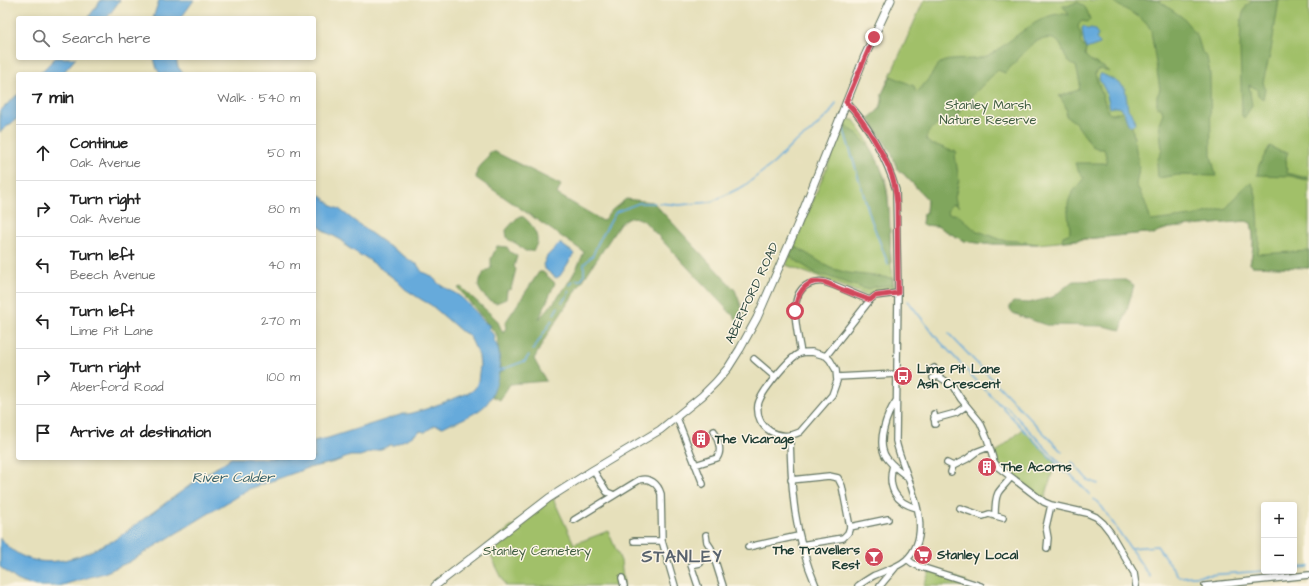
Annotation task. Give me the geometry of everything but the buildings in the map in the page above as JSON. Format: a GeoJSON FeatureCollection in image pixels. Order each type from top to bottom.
{"type":"FeatureCollection","features":[{"type":"Feature","properties":{"kind":"main road","name":"ABERFORD ROAD"},"geometry":{"type":"LineString","coordinates":[[435,586],[549,498],[677,418],[716,382],[728,368],[757,318],[797,226],[864,58],[891,0]]}},
{"type":"Feature","properties":{"kind":"street"},"geometry":{"type":"LineString","coordinates":[[846,102],[861,119],[882,154],[892,176],[896,190],[898,293],[896,441],[898,454],[918,508],[919,518],[918,539],[914,552],[907,560],[875,575],[858,586]]}},
{"type":"Feature","properties":{"kind":"street"},"geometry":{"type":"LineString","coordinates":[[801,353],[795,303],[797,297],[806,286],[814,282],[823,282],[870,300]]}},
{"type":"Feature","properties":{"kind":"street"},"geometry":{"type":"LineString","coordinates":[[826,356],[870,300],[875,296],[898,293]]}},
{"type":"Feature","properties":{"kind":"street"},"geometry":{"type":"LineString","coordinates":[[812,352],[826,356],[833,365],[837,376],[834,390],[832,395],[800,432],[790,435],[779,435],[769,431],[763,426],[758,416],[759,400],[775,377],[789,361],[801,353],[812,352]]}},
{"type":"Feature","properties":{"kind":"street"},"geometry":{"type":"LineString","coordinates":[[754,359],[775,377]]}},
{"type":"Feature","properties":{"kind":"street"},"geometry":{"type":"LineString","coordinates":[[934,368],[936,377],[952,385],[966,406],[980,422],[994,462],[1038,498],[1051,505],[1087,513],[1096,517],[1103,523],[1110,532],[1134,573],[1136,586]]}},
{"type":"Feature","properties":{"kind":"street"},"geometry":{"type":"LineString","coordinates":[[837,376],[897,374]]}},
{"type":"Feature","properties":{"kind":"street"},"geometry":{"type":"LineString","coordinates":[[896,401],[888,420],[882,444],[886,457],[907,477]]}},
{"type":"Feature","properties":{"kind":"street"},"geometry":{"type":"LineString","coordinates":[[934,419],[956,413],[966,406]]}},
{"type":"Feature","properties":{"kind":"street"},"geometry":{"type":"LineString","coordinates":[[677,418],[703,484]]}},
{"type":"Feature","properties":{"kind":"street"},"geometry":{"type":"LineString","coordinates":[[695,465],[717,458],[719,455],[720,450],[714,431]]}},
{"type":"Feature","properties":{"kind":"street"},"geometry":{"type":"LineString","coordinates":[[790,435],[791,480],[798,536],[816,586]]}},
{"type":"Feature","properties":{"kind":"street"},"geometry":{"type":"LineString","coordinates":[[947,463],[952,469],[976,452],[989,447]]}},
{"type":"Feature","properties":{"kind":"street"},"geometry":{"type":"LineString","coordinates":[[894,466],[891,480],[895,493],[899,500],[918,508]]}},
{"type":"Feature","properties":{"kind":"street"},"geometry":{"type":"LineString","coordinates":[[593,470],[607,492],[614,495]]}},
{"type":"Feature","properties":{"kind":"street"},"geometry":{"type":"LineString","coordinates":[[791,480],[829,476],[838,478],[842,486],[850,527],[848,533],[842,538],[801,545]]}},
{"type":"Feature","properties":{"kind":"street"},"geometry":{"type":"LineString","coordinates":[[995,516],[996,497],[1011,477]]}},
{"type":"Feature","properties":{"kind":"street"},"geometry":{"type":"LineString","coordinates":[[574,520],[639,480],[649,479],[659,487],[661,494],[662,541],[676,586]]}},
{"type":"Feature","properties":{"kind":"street"},"geometry":{"type":"LineString","coordinates":[[1046,548],[1048,538],[1046,527],[1051,505]]}},
{"type":"Feature","properties":{"kind":"street"},"geometry":{"type":"LineString","coordinates":[[960,508],[983,516],[989,514],[1003,518]]}},
{"type":"Feature","properties":{"kind":"street"},"geometry":{"type":"LineString","coordinates":[[850,527],[888,519]]}},
{"type":"Feature","properties":{"kind":"street"},"geometry":{"type":"LineString","coordinates":[[706,535],[707,542],[711,548],[723,586]]}},
{"type":"Feature","properties":{"kind":"street"},"geometry":{"type":"LineString","coordinates":[[748,548],[798,536]]}},
{"type":"Feature","properties":{"kind":"street"},"geometry":{"type":"LineString","coordinates":[[633,541],[662,541]]}},
{"type":"Feature","properties":{"kind":"street"},"geometry":{"type":"LineString","coordinates":[[907,560],[918,566],[981,586]]}},
{"type":"Feature","properties":{"kind":"street"},"geometry":{"type":"LineString","coordinates":[[698,586],[691,565],[700,563]]}},
{"type":"Feature","properties":{"kind":"street"},"geometry":{"type":"LineString","coordinates":[[880,586],[896,566]]}},
{"type":"Feature","properties":{"kind":"street"},"geometry":{"type":"LineString","coordinates":[[875,575],[878,578],[880,586]]}},
{"type":"Feature","properties":{"kind":"street"},"geometry":{"type":"LineString","coordinates":[[1204,586],[1309,575]]}},
{"type":"Feature","properties":{"kind":"street"},"geometry":{"type":"LineString","coordinates":[[622,578],[624,586]]}},
{"type":"Feature","properties":{"kind":"green space","name":"Stanley Marsh Nature Reserve"},"geometry":{"type":"Polygon","coordinates":[[[924,0],[1309,0],[1309,268],[1252,266],[1250,264],[1253,249],[1253,234],[1251,223],[1246,221],[1169,228],[1159,231],[1154,235],[1145,233],[1038,244],[985,244],[964,241],[937,226],[922,225],[923,214],[926,213],[927,199],[902,172],[898,171],[891,152],[869,118],[880,108],[882,94],[924,0]]]}},
{"type":"Feature","properties":{"kind":"green space"},"geometry":{"type":"Polygon","coordinates":[[[1111,0],[1158,0],[1182,17],[1197,35],[1202,52],[1207,57],[1210,74],[1211,155],[1216,176],[1178,175],[1158,178],[1157,162],[1162,149],[1159,123],[1163,113],[1161,108],[1157,107],[1157,96],[1160,90],[1151,31],[1138,16],[1111,0]]]}},
{"type":"Feature","properties":{"kind":"green space"},"geometry":{"type":"Polygon","coordinates":[[[1253,0],[1279,0],[1271,50],[1263,82],[1265,89],[1263,99],[1258,95],[1257,89],[1249,85],[1252,106],[1244,118],[1242,116],[1240,49],[1241,21],[1247,5],[1253,0]]]}},
{"type":"Feature","properties":{"kind":"green space"},"geometry":{"type":"Polygon","coordinates":[[[1077,2],[1085,7],[1090,20],[1087,22],[1082,21],[1078,25],[1081,34],[1081,44],[1086,48],[1085,55],[1109,72],[1101,69],[1096,71],[1095,74],[1108,112],[1110,114],[1114,114],[1126,108],[1130,114],[1139,168],[1136,185],[1145,202],[1151,221],[1192,216],[1226,208],[1247,184],[1251,183],[1254,187],[1257,205],[1259,228],[1258,254],[1309,251],[1309,268],[1252,266],[1250,264],[1253,249],[1253,234],[1251,223],[1246,221],[1169,228],[1159,231],[1154,235],[1145,233],[1062,241],[1063,236],[1070,232],[1068,217],[1069,199],[1084,178],[1077,169],[1075,163],[1106,163],[1106,156],[1104,149],[1099,149],[1092,146],[1075,122],[1066,116],[1066,108],[1059,96],[1079,90],[1080,83],[1076,66],[1070,63],[1058,42],[1053,39],[1034,42],[1005,73],[998,70],[981,86],[963,106],[957,117],[954,119],[947,119],[928,132],[926,140],[932,145],[955,151],[957,154],[955,155],[959,180],[955,197],[957,206],[954,204],[951,205],[948,211],[949,214],[957,214],[975,230],[1002,240],[1038,244],[985,244],[964,241],[937,226],[922,225],[923,214],[926,213],[927,199],[902,172],[898,171],[891,152],[869,118],[880,109],[883,100],[882,94],[891,76],[914,86],[916,93],[939,64],[948,60],[976,59],[989,55],[1028,28],[1049,16],[1059,14],[1069,15],[1062,5],[1067,6],[1077,2]]]}},
{"type":"Feature","properties":{"kind":"green space"},"geometry":{"type":"Polygon","coordinates":[[[847,119],[854,120],[867,140],[885,178],[888,196],[891,263],[895,291],[866,295],[786,265],[847,119]]]}},
{"type":"Feature","properties":{"kind":"green space"},"geometry":{"type":"Polygon","coordinates":[[[846,126],[862,139],[874,154],[881,170],[889,206],[891,263],[888,264],[871,219],[843,127],[846,126]]]}},
{"type":"Feature","properties":{"kind":"green space"},"geometry":{"type":"Polygon","coordinates":[[[1270,146],[1279,151],[1288,152],[1286,157],[1287,173],[1307,177],[1307,180],[1290,176],[1257,175],[1259,165],[1270,146]]]}},
{"type":"Feature","properties":{"kind":"green space"},"geometry":{"type":"Polygon","coordinates":[[[489,152],[495,152],[561,185],[557,194],[603,221],[612,210],[626,199],[653,202],[735,290],[745,316],[738,321],[644,221],[634,217],[629,218],[620,224],[547,335],[534,359],[546,381],[510,384],[500,400],[492,396],[500,366],[497,335],[458,288],[461,287],[497,320],[503,333],[506,328],[505,323],[539,272],[543,272],[555,283],[539,319],[565,288],[584,252],[476,178],[477,170],[489,156],[489,152]]]}},
{"type":"Feature","properties":{"kind":"green space"},"geometry":{"type":"Polygon","coordinates":[[[521,216],[529,222],[537,236],[537,242],[533,251],[525,251],[507,237],[506,230],[517,218],[521,216]]]}},
{"type":"Feature","properties":{"kind":"green space"},"geometry":{"type":"Polygon","coordinates":[[[793,245],[830,268],[848,273],[892,278],[893,285],[874,287],[868,290],[826,276],[818,275],[789,256],[793,245]]]}},
{"type":"Feature","properties":{"kind":"green space"},"geometry":{"type":"Polygon","coordinates":[[[497,246],[507,247],[510,252],[517,256],[514,267],[516,269],[511,289],[507,290],[506,299],[496,303],[485,296],[478,285],[484,272],[491,268],[491,259],[497,246]]]}},
{"type":"Feature","properties":{"kind":"green space"},"geometry":{"type":"Polygon","coordinates":[[[1125,280],[1134,285],[1121,330],[1103,326],[1046,325],[1013,313],[1010,309],[1010,305],[1013,302],[1029,303],[1053,297],[1074,281],[1125,280]]]}},
{"type":"Feature","properties":{"kind":"green space"},"geometry":{"type":"Polygon","coordinates":[[[1023,429],[1055,463],[1044,502],[1005,473],[992,456],[1023,429]]]}},
{"type":"Feature","properties":{"kind":"green space","name":"Stanley Cemetery"},"geometry":{"type":"Polygon","coordinates":[[[552,496],[574,544],[608,531],[621,561],[624,586],[506,586],[486,546],[552,496]]]}},
{"type":"Feature","properties":{"kind":"green space"},"geometry":{"type":"Polygon","coordinates":[[[931,569],[966,581],[966,586],[923,586],[931,569]]]}},
{"type":"Feature","properties":{"kind":"water"},"geometry":{"type":"Polygon","coordinates":[[[101,0],[120,0],[108,16],[89,16],[101,0]]]}},
{"type":"Feature","properties":{"kind":"water"},"geometry":{"type":"Polygon","coordinates":[[[159,0],[194,0],[182,16],[154,16],[159,0]]]}},
{"type":"Feature","properties":{"kind":"water"},"geometry":{"type":"Polygon","coordinates":[[[1084,26],[1088,30],[1095,30],[1098,35],[1096,39],[1100,44],[1086,49],[1082,28],[1084,26]]]}},
{"type":"Feature","properties":{"kind":"water"},"geometry":{"type":"Polygon","coordinates":[[[53,60],[74,60],[64,72],[41,72],[53,60]]]}},
{"type":"Feature","properties":{"kind":"water"},"geometry":{"type":"Polygon","coordinates":[[[155,60],[176,60],[178,67],[182,72],[159,72],[155,60]]]}},
{"type":"Feature","properties":{"kind":"water"},"geometry":{"type":"Polygon","coordinates":[[[1100,74],[1114,80],[1125,88],[1128,109],[1134,117],[1135,124],[1130,126],[1124,112],[1120,107],[1110,108],[1106,92],[1099,79],[1100,74]]]}},
{"type":"Feature","properties":{"kind":"water"},"geometry":{"type":"Polygon","coordinates":[[[16,96],[16,120],[0,132],[0,111],[16,96]]]}},
{"type":"Feature","properties":{"kind":"water","name":"River Calder"},"geometry":{"type":"Polygon","coordinates":[[[316,192],[334,207],[339,209],[387,245],[417,264],[422,272],[430,275],[441,285],[464,300],[484,322],[489,325],[489,329],[495,337],[494,340],[499,358],[499,369],[503,368],[504,370],[499,372],[490,400],[480,410],[454,423],[443,427],[435,425],[425,432],[420,431],[394,445],[390,445],[360,456],[350,456],[335,462],[308,468],[249,489],[129,562],[104,573],[59,586],[37,586],[17,580],[0,567],[0,538],[9,548],[20,555],[31,559],[54,561],[66,560],[79,556],[113,541],[196,481],[228,460],[316,460],[316,441],[403,414],[426,409],[471,392],[476,387],[480,365],[479,356],[469,335],[461,331],[431,305],[405,289],[396,280],[365,257],[346,246],[343,241],[326,232],[316,224],[316,192]]]}},
{"type":"Feature","properties":{"kind":"water"},"geometry":{"type":"Polygon","coordinates":[[[559,244],[562,244],[574,254],[560,276],[556,278],[545,269],[543,265],[547,256],[559,244]]]}},
{"type":"Feature","properties":{"kind":"waterway"},"geometry":{"type":"LineString","coordinates":[[659,203],[679,205],[711,202],[744,186],[774,163],[794,143],[809,133],[830,113],[836,103]]}},
{"type":"Feature","properties":{"kind":"waterway"},"geometry":{"type":"LineString","coordinates":[[843,127],[871,219],[888,264]]}},
{"type":"Feature","properties":{"kind":"waterway"},"geometry":{"type":"LineString","coordinates":[[576,280],[581,280],[584,275],[584,264],[593,255],[598,243],[616,212],[639,203],[655,203]]}},
{"type":"Feature","properties":{"kind":"waterway"},"geometry":{"type":"LineString","coordinates":[[570,285],[573,281]]}},
{"type":"Feature","properties":{"kind":"waterway"},"geometry":{"type":"LineString","coordinates":[[562,302],[569,291]]}},
{"type":"Feature","properties":{"kind":"waterway"},"geometry":{"type":"LineString","coordinates":[[908,301],[936,337],[970,374],[999,404],[1006,406],[1090,495]]}},
{"type":"Feature","properties":{"kind":"waterway"},"geometry":{"type":"LineString","coordinates":[[554,314],[558,307]]}},
{"type":"Feature","properties":{"kind":"waterway"},"geometry":{"type":"LineString","coordinates":[[533,350],[552,320]]}},
{"type":"Feature","properties":{"kind":"waterway"},"geometry":{"type":"LineString","coordinates":[[949,334],[1062,452]]}},
{"type":"Feature","properties":{"kind":"waterway"},"geometry":{"type":"LineString","coordinates":[[503,369],[525,361],[529,355]]}},
{"type":"Feature","properties":{"kind":"waterway"},"geometry":{"type":"LineString","coordinates":[[1003,405],[1003,408],[1065,473]]}},
{"type":"Feature","properties":{"kind":"waterway"},"geometry":{"type":"LineString","coordinates":[[1072,462],[1088,480],[1098,484]]}},
{"type":"Feature","properties":{"kind":"waterway"},"geometry":{"type":"LineString","coordinates":[[1094,499],[1102,507],[1150,577]]}},
{"type":"Feature","properties":{"kind":"waterway"},"geometry":{"type":"LineString","coordinates":[[1130,548],[1157,546],[1179,577],[1261,571]]}},
{"type":"Feature","properties":{"kind":"waterway"},"geometry":{"type":"LineString","coordinates":[[1297,568],[1309,567]]}},
{"type":"Feature","properties":{"kind":"place","name":"Lime Pit Lane Ash Crescent"},"geometry":{"type":"Point","coordinates":[903,376]}},
{"type":"Feature","properties":{"kind":"place","name":"The Vicarage"},"geometry":{"type":"Point","coordinates":[701,439]}},
{"type":"Feature","properties":{"kind":"place","name":"The Acorns"},"geometry":{"type":"Point","coordinates":[987,467]}},
{"type":"Feature","properties":{"kind":"place","name":"Stanley Local"},"geometry":{"type":"Point","coordinates":[923,555]}},
{"type":"Feature","properties":{"kind":"place","name":"The Travellers Rest"},"geometry":{"type":"Point","coordinates":[874,557]}},
{"type":"Feature","properties":{"kind":"district","name":"STANLEY"},"geometry":{"type":"Point","coordinates":[682,557]}},
{"type":"Feature","properties":{"kind":"route"},"geometry":{"type":"LineString","coordinates":[[795,311],[795,303],[801,290],[814,282],[823,282],[870,300],[875,296],[898,293],[896,190],[892,176],[882,154],[861,119],[846,102],[874,37]]}}]}
